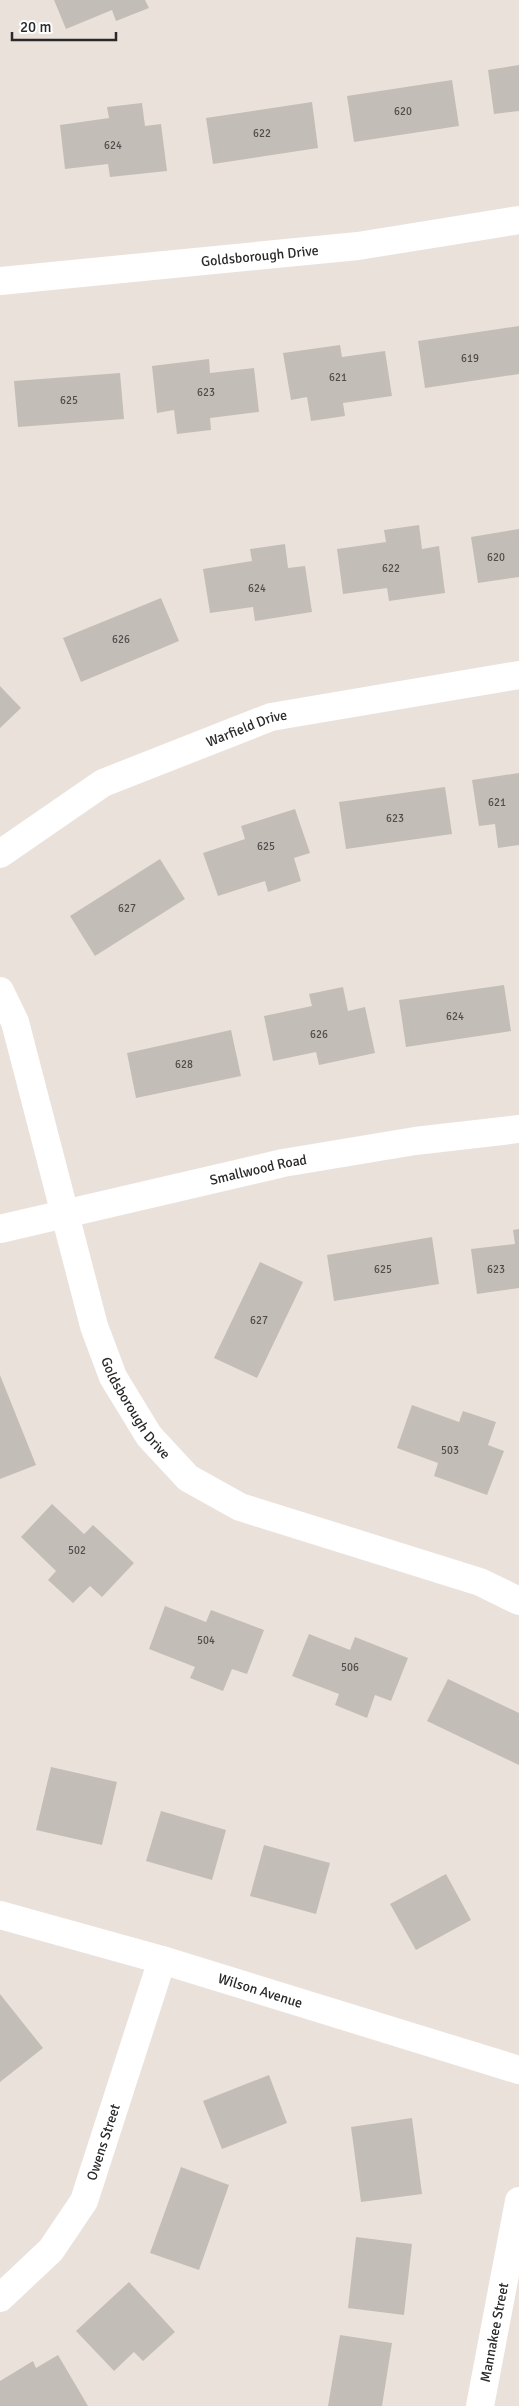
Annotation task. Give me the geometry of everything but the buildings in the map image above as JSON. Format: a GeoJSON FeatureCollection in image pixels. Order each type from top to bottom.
{"type":"FeatureCollection","features":[{"type":"Feature","properties":{"kind":"street","name":"Goldsborough Drive"},"geometry":{"type":"LineString","coordinates":[[0,281],[358,246],[519,220]]}},
{"type":"Feature","properties":{"kind":"street","name":"Warfield Drive"},"geometry":{"type":"LineString","coordinates":[[0,854],[103,783],[271,717],[519,675]]}},
{"type":"Feature","properties":{"kind":"street","name":"Goldsborough Drive"},"geometry":{"type":"LineString","coordinates":[[0,991],[15,1022],[94,1326],[113,1378],[149,1436],[188,1478],[240,1507],[480,1582],[519,1601]]}},
{"type":"Feature","properties":{"kind":"street","name":"Smallwood Road"},"geometry":{"type":"LineString","coordinates":[[0,1229],[283,1163],[415,1141],[519,1129]]}},
{"type":"Feature","properties":{"kind":"street","name":"Wilson Avenue"},"geometry":{"type":"LineString","coordinates":[[0,1915],[162,1960],[519,2070]]}},
{"type":"Feature","properties":{"kind":"street","name":"Owens Street"},"geometry":{"type":"LineString","coordinates":[[0,2298],[51,2250],[84,2201],[162,1960]]}},
{"type":"Feature","properties":{"kind":"street","name":"Mannakee Street"},"geometry":{"type":"LineString","coordinates":[[480,2406],[519,2201]]}}]}
